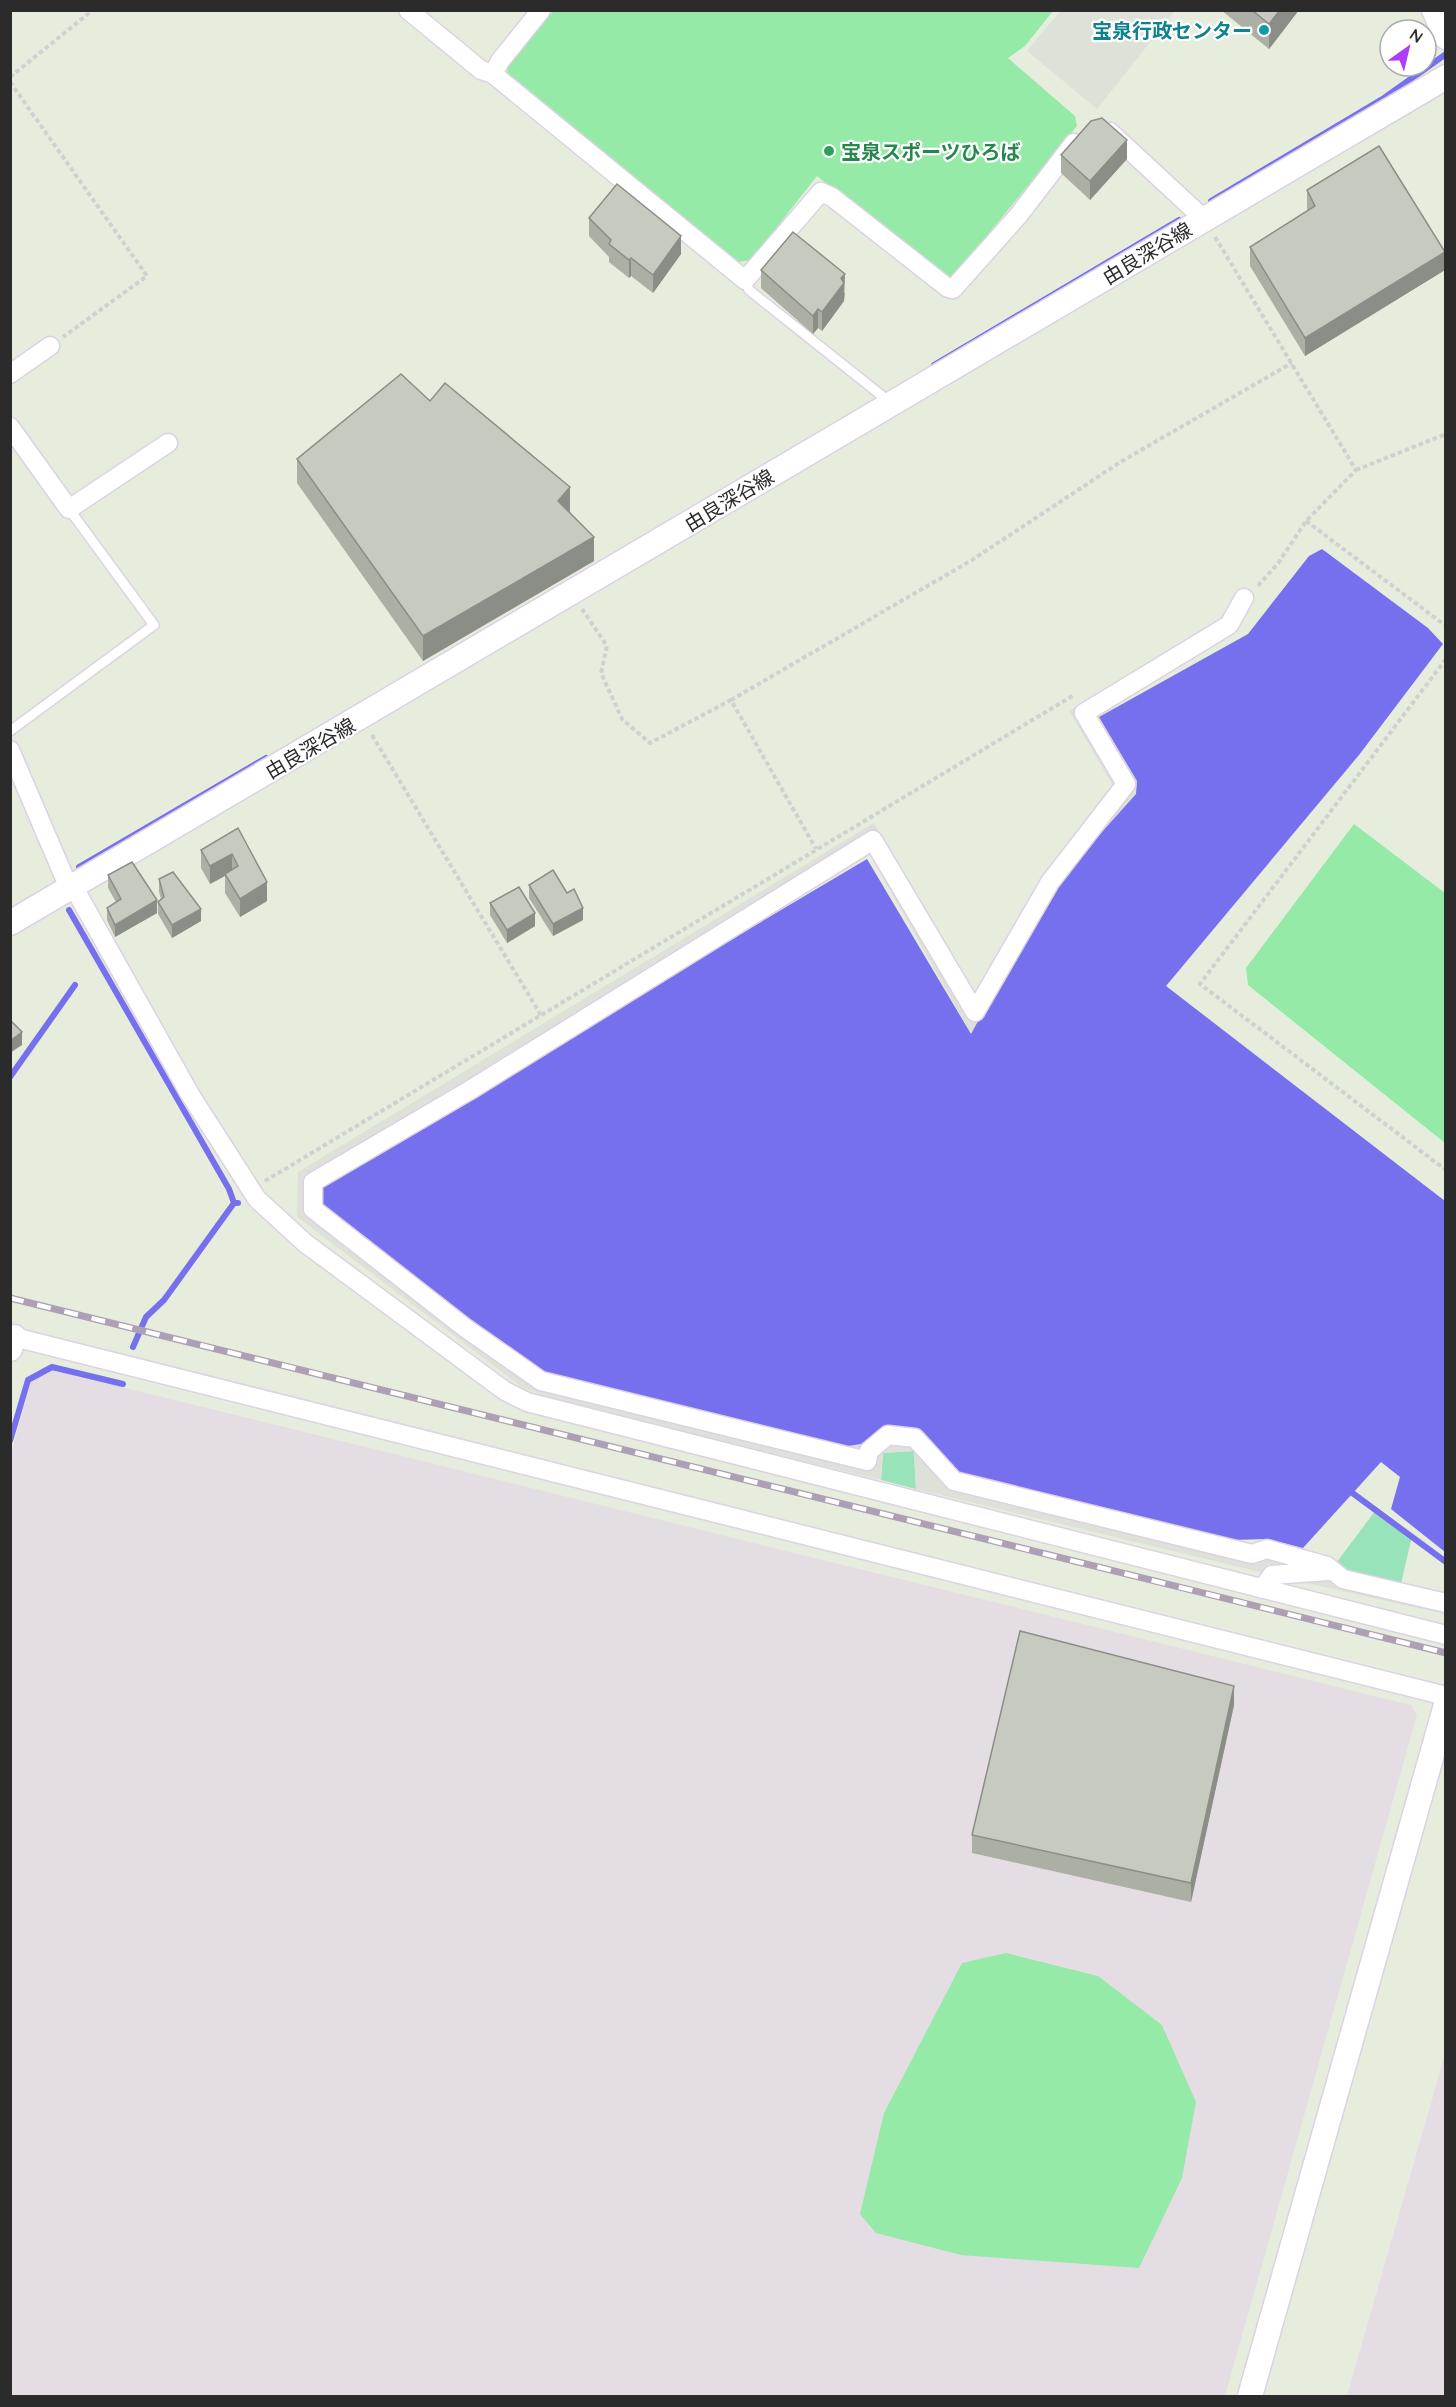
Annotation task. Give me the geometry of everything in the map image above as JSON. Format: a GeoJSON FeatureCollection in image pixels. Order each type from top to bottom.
{"type":"FeatureCollection","features":[{"type":"Feature","properties":{"kind":"main road"},"geometry":{"type":"LineString","coordinates":[[1434,10],[1446,37]]}},
{"type":"Feature","properties":{"kind":"main road","name":"由良深谷線"},"geometry":{"type":"LineString","coordinates":[[10,923],[362,718],[1446,77]]}},
{"type":"Feature","properties":{"kind":"main road"},"geometry":{"type":"LineString","coordinates":[[1250,2397],[1446,1705]]}},
{"type":"Feature","properties":{"kind":"street"},"geometry":{"type":"LineString","coordinates":[[408,10],[481,70],[493,74],[745,280],[821,192],[832,197],[948,288],[953,289],[1018,216],[1088,128],[1107,129],[1204,219]]}},
{"type":"Feature","properties":{"kind":"street"},"geometry":{"type":"LineString","coordinates":[[493,74],[500,61],[541,10]]}},
{"type":"Feature","properties":{"kind":"street"},"geometry":{"type":"LineString","coordinates":[[10,374],[50,346]]}},
{"type":"Feature","properties":{"kind":"street"},"geometry":{"type":"LineString","coordinates":[[10,427],[69,509],[168,443]]}},
{"type":"Feature","properties":{"kind":"street"},"geometry":{"type":"LineString","coordinates":[[1244,598],[1229,625],[1084,713],[1126,784],[1050,882],[975,1012],[873,840],[480,1084],[313,1182],[313,1209],[464,1326],[541,1381],[867,1461],[869,1451],[888,1435],[915,1438],[954,1481],[1252,1554],[1267,1549],[1327,1566],[1343,1579],[1446,1604]]}},
{"type":"Feature","properties":{"kind":"street"},"geometry":{"type":"LineString","coordinates":[[10,750],[71,887],[191,1096],[257,1199],[305,1243],[505,1391],[527,1402],[1446,1635]]}},
{"type":"Feature","properties":{"kind":"street"},"geometry":{"type":"LineString","coordinates":[[12,1340],[1446,1696]]}},
{"type":"Feature","properties":{"kind":"street"},"geometry":{"type":"LineString","coordinates":[[1262,1589],[1272,1575],[1333,1571]]}},
{"type":"Feature","properties":{"kind":"lane"},"geometry":{"type":"LineString","coordinates":[[745,280],[749,290],[892,403]]}},
{"type":"Feature","properties":{"kind":"lane"},"geometry":{"type":"LineString","coordinates":[[10,731],[154,625],[69,509]]}},
{"type":"Feature","properties":{"kind":"path"},"geometry":{"type":"LineString","coordinates":[[10,77],[93,10]]}},
{"type":"Feature","properties":{"kind":"path"},"geometry":{"type":"LineString","coordinates":[[10,82],[147,276],[50,346]]}},
{"type":"Feature","properties":{"kind":"path"},"geometry":{"type":"LineString","coordinates":[[1204,219],[1356,470]]}},
{"type":"Feature","properties":{"kind":"path"},"geometry":{"type":"LineString","coordinates":[[572,593],[607,646],[600,673],[622,719],[650,743],[731,700],[972,560],[1122,461],[1292,363]]}},
{"type":"Feature","properties":{"kind":"path"},"geometry":{"type":"LineString","coordinates":[[1244,598],[1279,562],[1306,521],[1356,470],[1446,434]]}},
{"type":"Feature","properties":{"kind":"path"},"geometry":{"type":"LineString","coordinates":[[1306,521],[1446,626]]}},
{"type":"Feature","properties":{"kind":"path"},"geometry":{"type":"LineString","coordinates":[[1446,659],[1200,984],[1446,1170]]}},
{"type":"Feature","properties":{"kind":"path"},"geometry":{"type":"LineString","coordinates":[[251,1189],[543,1017],[816,849],[1080,692]]}},
{"type":"Feature","properties":{"kind":"path"},"geometry":{"type":"LineString","coordinates":[[731,700],[816,849]]}},
{"type":"Feature","properties":{"kind":"path"},"geometry":{"type":"LineString","coordinates":[[362,718],[543,1017]]}},
{"type":"Feature","properties":{"kind":"shaded area"},"geometry":{"type":"Polygon","coordinates":[[[1061,10],[1175,11],[1097,109],[1027,51],[1061,10]]]}},
{"type":"Feature","properties":{"kind":"shaded area"},"geometry":{"type":"Polygon","coordinates":[[[1322,549],[1428,628],[1443,644],[1359,755],[1166,986],[1445,1201],[1445,1552],[1391,1509],[1400,1477],[1381,1462],[1303,1548],[1267,1539],[1232,1540],[956,1475],[919,1436],[877,1432],[861,1444],[835,1448],[541,1374],[318,1209],[318,1185],[867,859],[971,1034],[1049,891],[1136,794],[1137,781],[1099,717],[1248,634],[1309,556],[1322,549]]]}},
{"type":"Feature","properties":{"kind":"shaded area"},"geometry":{"type":"Polygon","coordinates":[[[1226,619],[1232,629],[1099,717],[1137,781],[1136,794],[1049,891],[971,1034],[870,855],[319,1185],[861,1444],[877,1432],[919,1436],[1244,1548],[1309,1556],[1329,1555],[1337,1562],[1339,1570],[1445,1598],[1445,1614],[1279,1577],[1281,1567],[1268,1564],[1264,1573],[916,1489],[914,1451],[883,1453],[881,1480],[557,1401],[522,1387],[297,1217],[298,1172],[874,823],[975,995],[1044,875],[1113,786],[1069,711],[1226,619]]]}},
{"type":"Feature","properties":{"kind":"shaded area"},"geometry":{"type":"Polygon","coordinates":[[[53,1370],[1411,1705],[1417,1715],[1225,2396],[11,2396],[10,1458],[30,1383],[53,1370]]]}},
{"type":"Feature","properties":{"kind":"shaded area"},"geometry":{"type":"Polygon","coordinates":[[[1445,2054],[1445,2396],[1347,2396],[1445,2054]]]}},
{"type":"Feature","properties":{"kind":"green space","name":"宝泉スポーツひろば"},"geometry":{"type":"Polygon","coordinates":[[[553,11],[1053,11],[1025,46],[1008,58],[1075,116],[1077,126],[953,277],[944,278],[817,176],[751,260],[739,262],[508,76],[507,67],[553,11]]]}},
{"type":"Feature","properties":{"kind":"green space"},"geometry":{"type":"Polygon","coordinates":[[[1354,824],[1445,893],[1445,1143],[1248,985],[1246,968],[1354,824]]]}},
{"type":"Feature","properties":{"kind":"green space"},"geometry":{"type":"Polygon","coordinates":[[[914,1451],[916,1489],[881,1480],[883,1453],[914,1451]]]}},
{"type":"Feature","properties":{"kind":"green space"},"geometry":{"type":"Polygon","coordinates":[[[1375,1511],[1412,1536],[1401,1584],[1339,1570],[1337,1562],[1375,1511]]]}},
{"type":"Feature","properties":{"kind":"green space"},"geometry":{"type":"Polygon","coordinates":[[[1006,1953],[1098,1976],[1162,2025],[1196,2102],[1182,2178],[1139,2268],[961,2255],[876,2233],[860,2214],[884,2113],[962,1963],[1006,1953]]]}},
{"type":"Feature","properties":{"kind":"building"},"geometry":{"type":"Polygon","coordinates":[[[1252,10],[1280,10],[1269,24],[1252,10]]]}},
{"type":"Feature","properties":{"kind":"building"},"geometry":{"type":"Polygon","coordinates":[[[1102,118],[1127,140],[1090,181],[1061,155],[1091,121],[1102,118]]]}},
{"type":"Feature","properties":{"kind":"building"},"geometry":{"type":"Polygon","coordinates":[[[1379,146],[1445,252],[1305,338],[1250,247],[1315,206],[1307,190],[1379,146]]]}},
{"type":"Feature","properties":{"kind":"building"},"geometry":{"type":"Polygon","coordinates":[[[617,184],[681,236],[653,275],[609,244],[611,240],[589,218],[617,184]]]}},
{"type":"Feature","properties":{"kind":"building"},"geometry":{"type":"Polygon","coordinates":[[[793,232],[845,274],[841,278],[844,283],[822,312],[818,309],[813,316],[761,270],[793,232]]]}},
{"type":"Feature","properties":{"kind":"building"},"geometry":{"type":"Polygon","coordinates":[[[401,374],[430,401],[445,383],[570,487],[558,501],[594,537],[423,636],[297,459],[401,374]]]}},
{"type":"Feature","properties":{"kind":"building"},"geometry":{"type":"Polygon","coordinates":[[[238,828],[267,882],[240,899],[225,874],[238,866],[232,854],[210,866],[201,850],[238,828]]]}},
{"type":"Feature","properties":{"kind":"building"},"geometry":{"type":"Polygon","coordinates":[[[132,862],[157,900],[115,925],[107,908],[121,899],[108,875],[132,862]]]}},
{"type":"Feature","properties":{"kind":"building"},"geometry":{"type":"Polygon","coordinates":[[[553,870],[567,893],[574,889],[583,908],[553,924],[529,885],[553,870]]]}},
{"type":"Feature","properties":{"kind":"building"},"geometry":{"type":"Polygon","coordinates":[[[173,872],[201,909],[172,925],[158,902],[164,897],[159,879],[173,872]]]}},
{"type":"Feature","properties":{"kind":"building"},"geometry":{"type":"Polygon","coordinates":[[[519,887],[535,913],[507,930],[490,903],[519,887]]]}},
{"type":"Feature","properties":{"kind":"building"},"geometry":{"type":"Polygon","coordinates":[[[10,1020],[22,1032],[10,1041],[10,1020]]]}},
{"type":"Feature","properties":{"kind":"building"},"geometry":{"type":"Polygon","coordinates":[[[1020,1631],[1234,1686],[1191,1883],[972,1835],[1020,1631]]]}},
{"type":"Feature","properties":{"kind":"waterway"},"geometry":{"type":"LineString","coordinates":[[1211,201],[1384,98],[1446,54]]}},
{"type":"Feature","properties":{"kind":"waterway"},"geometry":{"type":"LineString","coordinates":[[934,365],[1179,220]]}},
{"type":"Feature","properties":{"kind":"waterway"},"geometry":{"type":"LineString","coordinates":[[79,867],[266,758]]}},
{"type":"Feature","properties":{"kind":"waterway"},"geometry":{"type":"LineString","coordinates":[[69,910],[229,1189],[234,1203]]}},
{"type":"Feature","properties":{"kind":"waterway"},"geometry":{"type":"LineString","coordinates":[[10,1077],[75,985]]}},
{"type":"Feature","properties":{"kind":"waterway"},"geometry":{"type":"LineString","coordinates":[[133,1347],[146,1317],[164,1300],[234,1203],[238,1203]]}},
{"type":"Feature","properties":{"kind":"waterway"},"geometry":{"type":"LineString","coordinates":[[10,1441],[28,1380],[52,1367],[123,1384]]}},
{"type":"Feature","properties":{"kind":"waterway"},"geometry":{"type":"LineString","coordinates":[[1347,1489],[1446,1562]]}},
{"type":"Feature","properties":{"kind":"railway"},"geometry":{"type":"LineString","coordinates":[[10,1298],[1446,1653]]}},
{"type":"Feature","properties":{"kind":"place","name":"宝泉行政センター"},"geometry":{"type":"Point","coordinates":[1264,30]}},
{"type":"Feature","properties":{"kind":"place","name":"宝泉スポーツひろば"},"geometry":{"type":"Point","coordinates":[829,151]}}]}
